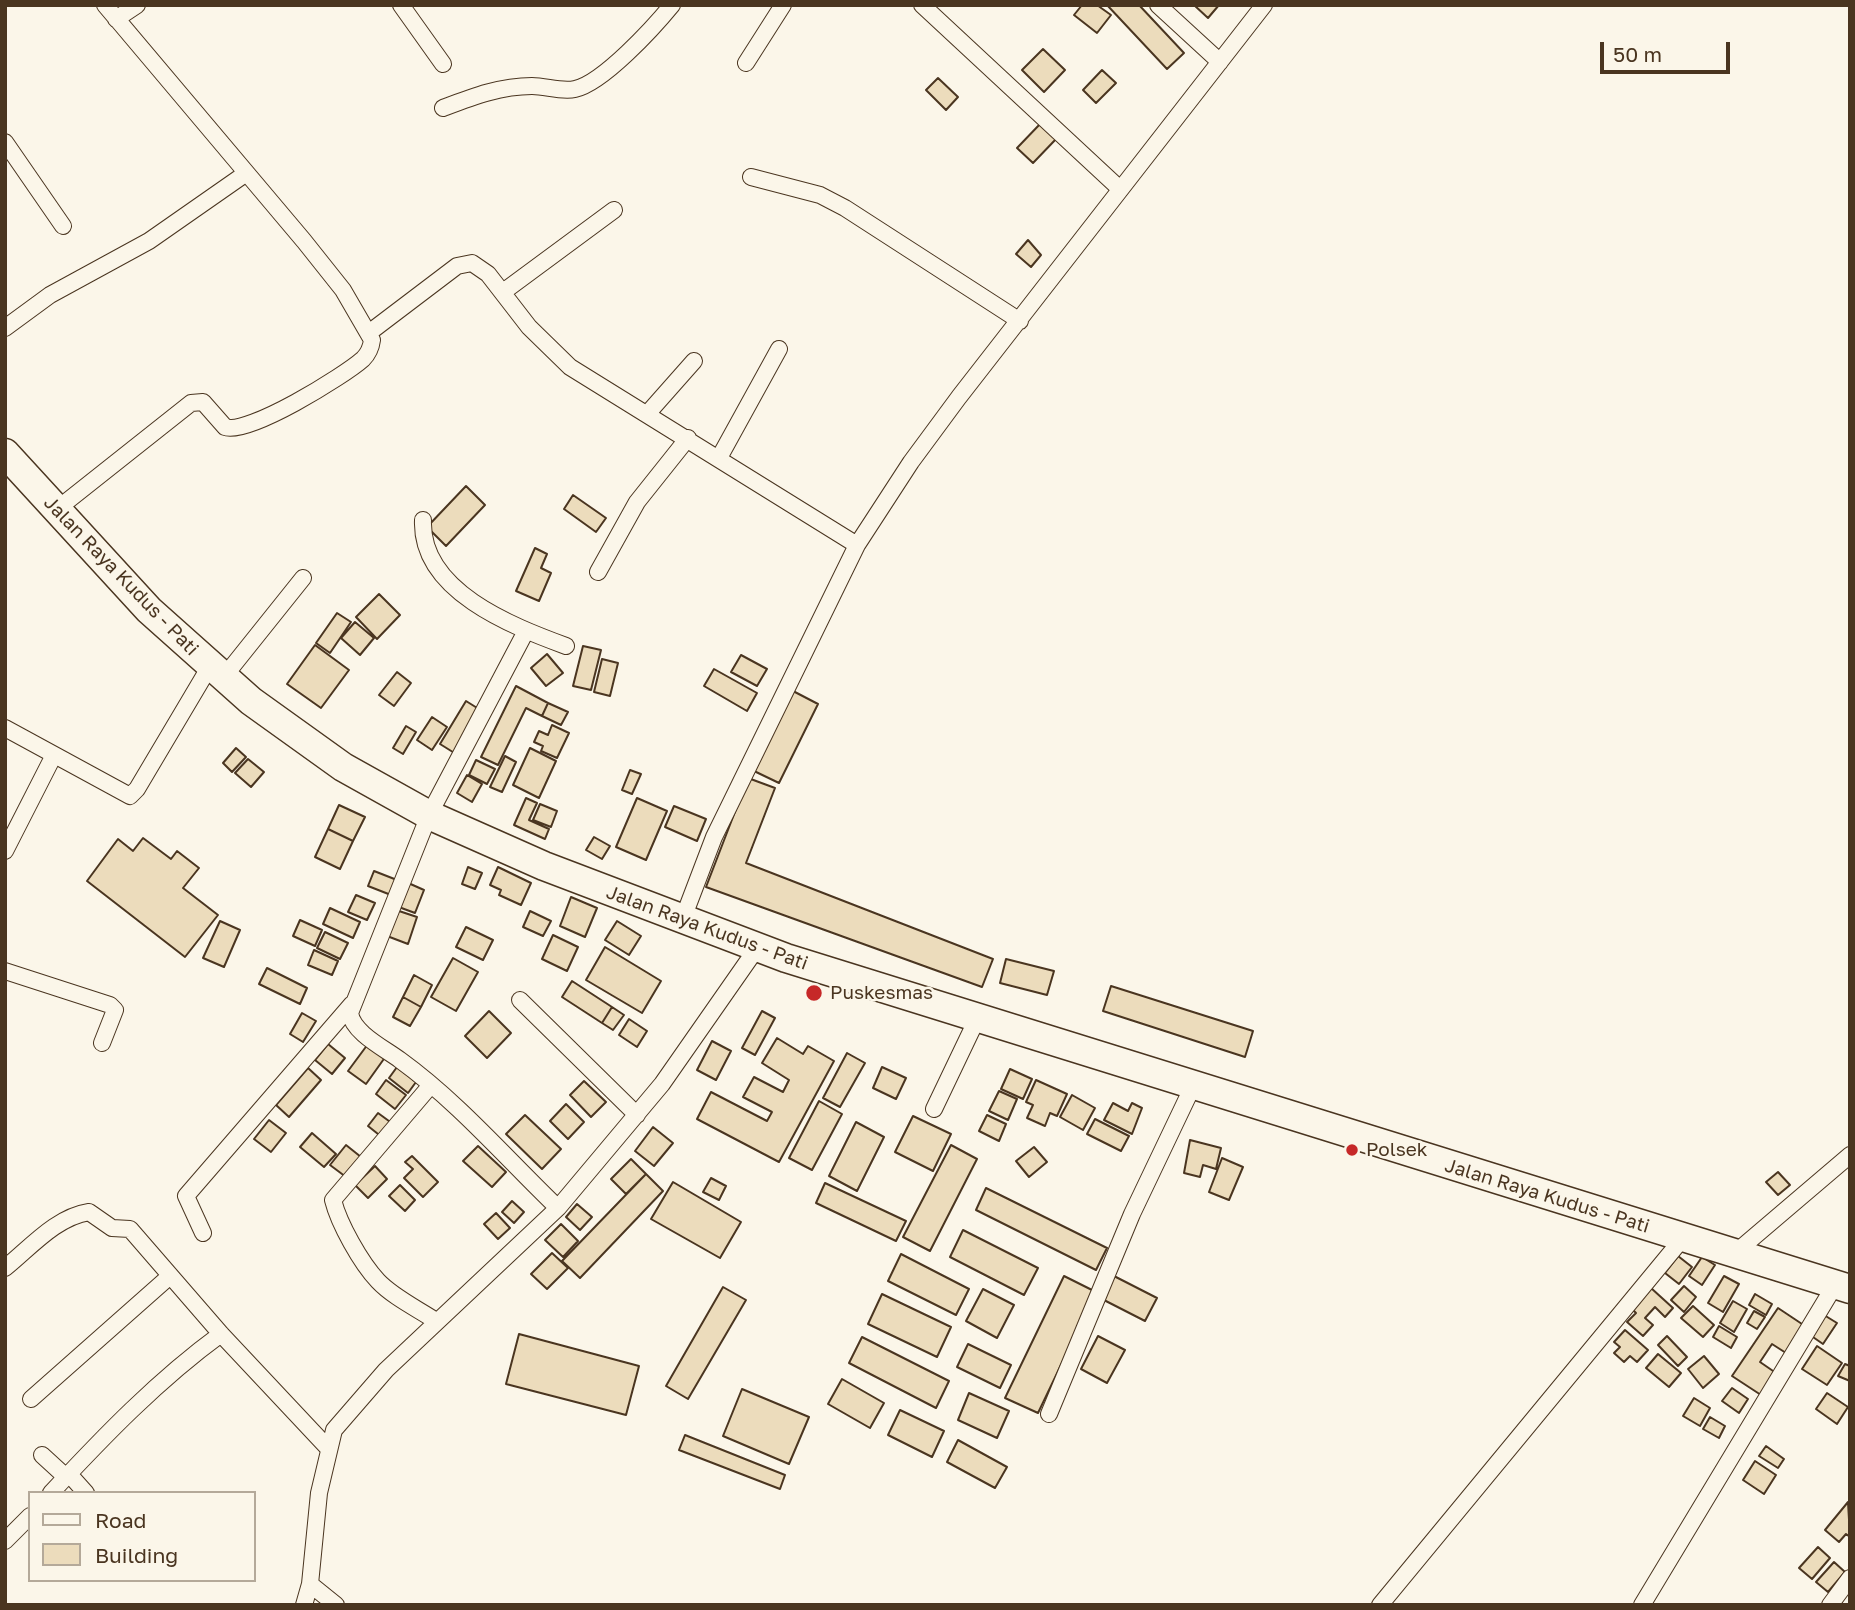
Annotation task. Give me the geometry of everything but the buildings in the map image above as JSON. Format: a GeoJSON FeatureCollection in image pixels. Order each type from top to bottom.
{"type":"FeatureCollection","features":[{"type":"Feature","properties":{"kind":"highway","name":"Jalan Raya Kudus - Pati"},"geometry":{"type":"LineString","coordinates":[[5,453],[149,610],[216,672],[251,701],[343,767],[429,815],[544,866],[757,948],[977,1019],[1842,1287]]}},
{"type":"Feature","properties":{"kind":"street"},"geometry":{"type":"LineString","coordinates":[[56,510],[191,403],[202,402],[231,430],[242,427],[278,411],[354,365],[370,350],[370,332],[343,290],[105,5]]}},
{"type":"Feature","properties":{"kind":"street"},"geometry":{"type":"LineString","coordinates":[[116,19],[138,5]]}},
{"type":"Feature","properties":{"kind":"street"},"geometry":{"type":"LineString","coordinates":[[401,5],[443,64]]}},
{"type":"Feature","properties":{"kind":"street"},"geometry":{"type":"LineString","coordinates":[[443,108],[488,91],[512,87],[568,89],[582,86],[630,51],[673,5]]}},
{"type":"Feature","properties":{"kind":"street"},"geometry":{"type":"LineString","coordinates":[[746,63],[783,5]]}},
{"type":"Feature","properties":{"kind":"street"},"geometry":{"type":"LineString","coordinates":[[922,5],[1120,189]]}},
{"type":"Feature","properties":{"kind":"street"},"geometry":{"type":"LineString","coordinates":[[1158,5],[1220,62]]}},
{"type":"Feature","properties":{"kind":"street"},"geometry":{"type":"LineString","coordinates":[[682,921],[714,837],[857,545],[911,462],[1264,5]]}},
{"type":"Feature","properties":{"kind":"street"},"geometry":{"type":"LineString","coordinates":[[5,142],[63,226]]}},
{"type":"Feature","properties":{"kind":"street"},"geometry":{"type":"LineString","coordinates":[[5,328],[50,295],[149,241],[245,174]]}},
{"type":"Feature","properties":{"kind":"street"},"geometry":{"type":"LineString","coordinates":[[751,177],[820,195],[845,208],[1020,321]]}},
{"type":"Feature","properties":{"kind":"street"},"geometry":{"type":"LineString","coordinates":[[503,292],[614,210]]}},
{"type":"Feature","properties":{"kind":"street"},"geometry":{"type":"LineString","coordinates":[[370,332],[465,263],[482,269],[550,351],[570,367],[857,545]]}},
{"type":"Feature","properties":{"kind":"street"},"geometry":{"type":"LineString","coordinates":[[719,458],[779,349]]}},
{"type":"Feature","properties":{"kind":"street"},"geometry":{"type":"LineString","coordinates":[[648,413],[694,361]]}},
{"type":"Feature","properties":{"kind":"street"},"geometry":{"type":"LineString","coordinates":[[598,572],[637,502],[688,438]]}},
{"type":"Feature","properties":{"kind":"street"},"geometry":{"type":"LineString","coordinates":[[423,520],[426,548],[451,583],[471,599],[527,631],[566,646]]}},
{"type":"Feature","properties":{"kind":"street"},"geometry":{"type":"LineString","coordinates":[[5,728],[123,794],[132,795],[216,672],[303,578]]}},
{"type":"Feature","properties":{"kind":"street"},"geometry":{"type":"LineString","coordinates":[[527,631],[429,815],[350,1013],[354,1024],[432,1085],[558,1208]]}},
{"type":"Feature","properties":{"kind":"street"},"geometry":{"type":"LineString","coordinates":[[5,851],[54,755]]}},
{"type":"Feature","properties":{"kind":"street"},"geometry":{"type":"LineString","coordinates":[[304,1605],[310,1584],[318,1493],[334,1430],[344,1415],[436,1321],[558,1208],[637,1115],[757,948]]}},
{"type":"Feature","properties":{"kind":"street"},"geometry":{"type":"LineString","coordinates":[[5,971],[110,1005],[116,1010],[102,1043]]}},
{"type":"Feature","properties":{"kind":"street"},"geometry":{"type":"LineString","coordinates":[[520,1000],[637,1115]]}},
{"type":"Feature","properties":{"kind":"street"},"geometry":{"type":"LineString","coordinates":[[203,1233],[186,1196],[352,1004]]}},
{"type":"Feature","properties":{"kind":"street"},"geometry":{"type":"LineString","coordinates":[[934,1109],[977,1019]]}},
{"type":"Feature","properties":{"kind":"street"},"geometry":{"type":"LineString","coordinates":[[432,1085],[333,1200],[336,1213],[356,1250],[379,1282],[436,1321]]}},
{"type":"Feature","properties":{"kind":"street"},"geometry":{"type":"LineString","coordinates":[[1049,1414],[1132,1214],[1193,1086]]}},
{"type":"Feature","properties":{"kind":"street"},"geometry":{"type":"LineString","coordinates":[[1735,1254],[1850,1155]]}},
{"type":"Feature","properties":{"kind":"street"},"geometry":{"type":"LineString","coordinates":[[5,1268],[54,1226],[76,1214],[89,1212],[112,1227],[130,1229],[221,1334],[328,1448]]}},
{"type":"Feature","properties":{"kind":"street"},"geometry":{"type":"LineString","coordinates":[[1380,1605],[1683,1238]]}},
{"type":"Feature","properties":{"kind":"street"},"geometry":{"type":"LineString","coordinates":[[31,1399],[170,1276]]}},
{"type":"Feature","properties":{"kind":"street"},"geometry":{"type":"LineString","coordinates":[[1642,1605],[1842,1287]]}},
{"type":"Feature","properties":{"kind":"street"},"geometry":{"type":"LineString","coordinates":[[53,1491],[145,1395],[184,1361],[221,1334]]}},
{"type":"Feature","properties":{"kind":"street"},"geometry":{"type":"LineString","coordinates":[[42,1455],[84,1491]]}},
{"type":"Feature","properties":{"kind":"street"},"geometry":{"type":"LineString","coordinates":[[5,1541],[28,1518]]}},
{"type":"Feature","properties":{"kind":"street"},"geometry":{"type":"LineString","coordinates":[[1830,1605],[1850,1578]]}},
{"type":"Feature","properties":{"kind":"street"},"geometry":{"type":"LineString","coordinates":[[310,1584],[336,1605]]}},
{"type":"Feature","properties":{"kind":"place","name":"Puskesmas"},"geometry":{"type":"Point","coordinates":[814,993]}},
{"type":"Feature","properties":{"kind":"place","name":"Polsek"},"geometry":{"type":"Point","coordinates":[1352,1150]}}]}
